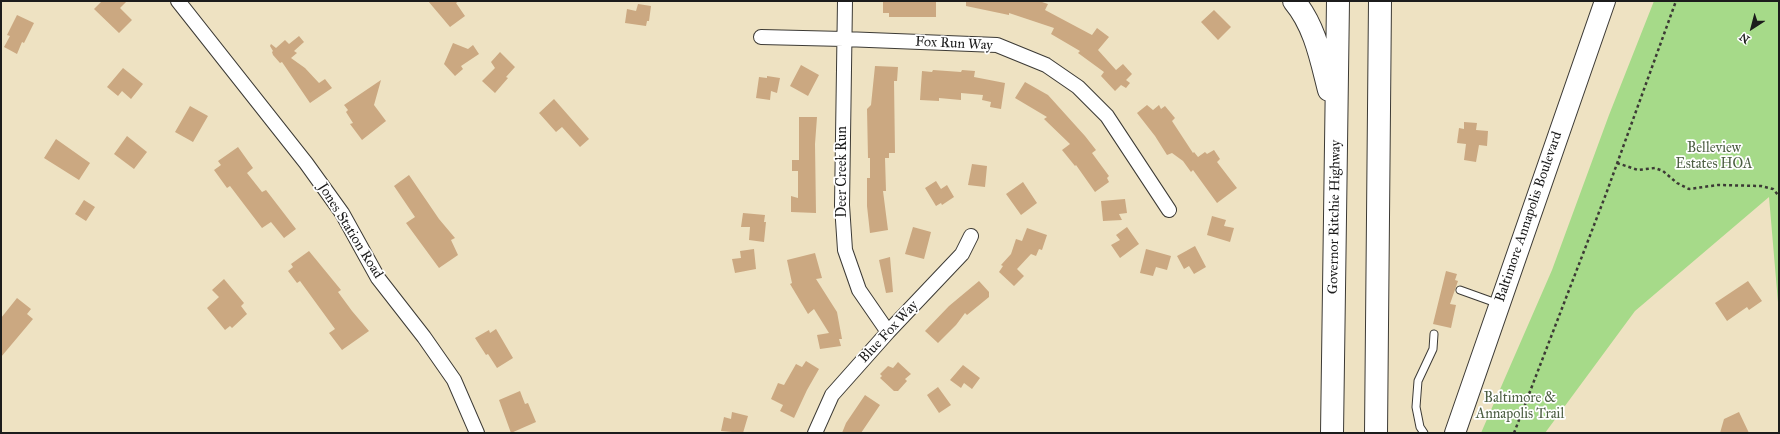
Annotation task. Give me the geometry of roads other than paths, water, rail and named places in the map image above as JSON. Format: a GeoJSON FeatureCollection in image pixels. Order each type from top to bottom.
{"type":"FeatureCollection","features":[{"type":"Feature","properties":{"kind":"highway"},"geometry":{"type":"LineString","coordinates":[[1294,1],[1309,22],[1319,50],[1336,124]]}},
{"type":"Feature","properties":{"kind":"highway","name":"Governor Ritchie Highway"},"geometry":{"type":"LineString","coordinates":[[1332,433],[1338,1]]}},
{"type":"Feature","properties":{"kind":"highway"},"geometry":{"type":"LineString","coordinates":[[1376,433],[1380,1]]}},
{"type":"Feature","properties":{"kind":"street","name":"Jones Station Road"},"geometry":{"type":"LineString","coordinates":[[178,1],[306,163],[342,212],[378,278],[424,337],[454,380],[476,433]]}},
{"type":"Feature","properties":{"kind":"street","name":"Deer Creek Run"},"geometry":{"type":"LineString","coordinates":[[845,1],[842,207],[845,250],[859,290],[888,332]]}},
{"type":"Feature","properties":{"kind":"street","name":"Baltimore Annapolis Boulevard"},"geometry":{"type":"LineString","coordinates":[[1455,433],[1605,1]]}},
{"type":"Feature","properties":{"kind":"street","name":"Fox Run Way"},"geometry":{"type":"LineString","coordinates":[[761,37],[997,45],[1046,65],[1078,87],[1107,116],[1169,210]]}},
{"type":"Feature","properties":{"kind":"street","name":"Blue Fox Way"},"geometry":{"type":"LineString","coordinates":[[815,433],[832,395],[888,332],[962,254],[972,236]]}},
{"type":"Feature","properties":{"kind":"lane"},"geometry":{"type":"LineString","coordinates":[[1460,290],[1499,304]]}},
{"type":"Feature","properties":{"kind":"lane"},"geometry":{"type":"LineString","coordinates":[[1424,433],[1420,427],[1416,408],[1418,381],[1433,349],[1434,334]]}},
{"type":"Feature","properties":{"kind":"park label","name":"Belleview Estates HOA"},"geometry":{"type":"Point","coordinates":[1714,158]}},
{"type":"Feature","properties":{"kind":"park label","name":"Baltimore & Annapolis Trail"},"geometry":{"type":"Point","coordinates":[1520,408]}}]}
